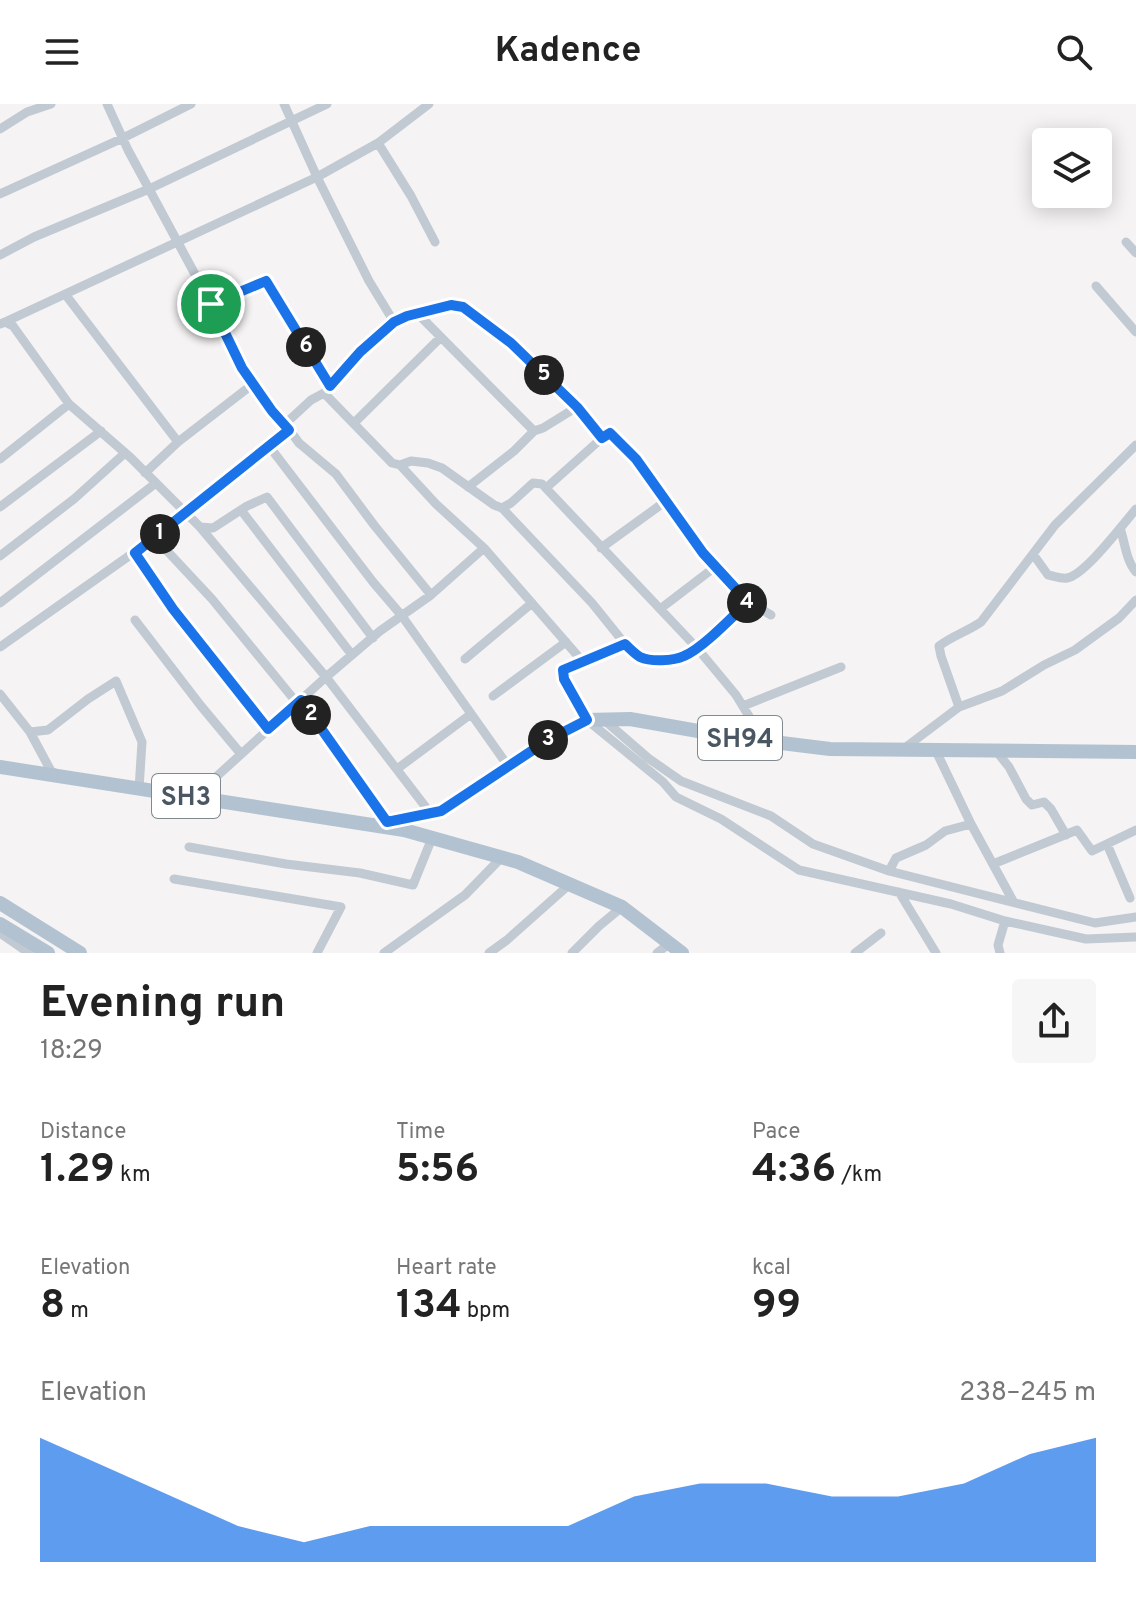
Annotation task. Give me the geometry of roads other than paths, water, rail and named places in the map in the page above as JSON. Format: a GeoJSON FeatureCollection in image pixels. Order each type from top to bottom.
{"type":"FeatureCollection","features":[{"type":"Feature","properties":{"kind":"main road","name":"SH94"},"geometry":{"type":"LineString","coordinates":[[380,824],[441,811],[548,740],[587,720],[630,719],[830,749],[1136,752]]}},
{"type":"Feature","properties":{"kind":"main road","name":"SH3"},"geometry":{"type":"LineString","coordinates":[[0,767],[404,830],[518,862],[622,907],[682,953]]}},
{"type":"Feature","properties":{"kind":"main road"},"geometry":{"type":"LineString","coordinates":[[0,903],[80,953]]}},
{"type":"Feature","properties":{"kind":"main road"},"geometry":{"type":"LineString","coordinates":[[0,924],[48,953]]}},
{"type":"Feature","properties":{"kind":"street"},"geometry":{"type":"LineString","coordinates":[[0,129],[27,112],[51,104]]}},
{"type":"Feature","properties":{"kind":"street"},"geometry":{"type":"LineString","coordinates":[[107,104],[242,368],[272,411],[299,443],[336,474],[431,595]]}},
{"type":"Feature","properties":{"kind":"street"},"geometry":{"type":"LineString","coordinates":[[0,194],[191,104]]}},
{"type":"Feature","properties":{"kind":"street"},"geometry":{"type":"LineString","coordinates":[[284,104],[369,281],[394,322]]}},
{"type":"Feature","properties":{"kind":"street"},"geometry":{"type":"LineString","coordinates":[[0,255],[34,237],[149,189],[327,104]]}},
{"type":"Feature","properties":{"kind":"street"},"geometry":{"type":"LineString","coordinates":[[2,323],[317,177],[378,143],[429,104]]}},
{"type":"Feature","properties":{"kind":"street"},"geometry":{"type":"LineString","coordinates":[[378,143],[435,242]]}},
{"type":"Feature","properties":{"kind":"street"},"geometry":{"type":"LineString","coordinates":[[1126,242],[1136,253]]}},
{"type":"Feature","properties":{"kind":"street"},"geometry":{"type":"LineString","coordinates":[[211,304],[266,281],[327,390],[354,423],[392,463],[400,465],[436,504],[484,548],[580,662]]}},
{"type":"Feature","properties":{"kind":"street"},"geometry":{"type":"LineString","coordinates":[[1096,286],[1136,332]]}},
{"type":"Feature","properties":{"kind":"street"},"geometry":{"type":"LineString","coordinates":[[65,294],[178,442]]}},
{"type":"Feature","properties":{"kind":"street"},"geometry":{"type":"LineString","coordinates":[[0,647],[135,553],[269,446],[311,400],[327,390],[360,352],[394,322],[407,316],[451,305],[463,307],[511,343],[577,407],[602,438]]}},
{"type":"Feature","properties":{"kind":"street"},"geometry":{"type":"LineString","coordinates":[[418,314],[534,431]]}},
{"type":"Feature","properties":{"kind":"street"},"geometry":{"type":"LineString","coordinates":[[2,323],[13,326],[69,404],[125,453],[200,527],[326,677],[431,814]]}},
{"type":"Feature","properties":{"kind":"street"},"geometry":{"type":"LineString","coordinates":[[354,423],[441,337]]}},
{"type":"Feature","properties":{"kind":"street"},"geometry":{"type":"LineString","coordinates":[[145,473],[178,442],[253,384]]}},
{"type":"Feature","properties":{"kind":"street"},"geometry":{"type":"LineString","coordinates":[[0,459],[69,404]]}},
{"type":"Feature","properties":{"kind":"street"},"geometry":{"type":"LineString","coordinates":[[468,487],[534,431],[577,407]]}},
{"type":"Feature","properties":{"kind":"street"},"geometry":{"type":"LineString","coordinates":[[0,507],[101,431]]}},
{"type":"Feature","properties":{"kind":"street"},"geometry":{"type":"LineString","coordinates":[[546,488],[610,433],[636,459],[715,567],[748,602],[771,615]]}},
{"type":"Feature","properties":{"kind":"street"},"geometry":{"type":"LineString","coordinates":[[959,707],[939,646],[981,622],[1055,525],[1136,445]]}},
{"type":"Feature","properties":{"kind":"street"},"geometry":{"type":"LineString","coordinates":[[269,446],[402,616],[508,766]]}},
{"type":"Feature","properties":{"kind":"street"},"geometry":{"type":"LineString","coordinates":[[0,556],[74,499],[125,453]]}},
{"type":"Feature","properties":{"kind":"street"},"geometry":{"type":"LineString","coordinates":[[400,465],[411,461],[442,468],[502,508],[639,657],[655,660],[685,656],[748,602]]}},
{"type":"Feature","properties":{"kind":"street"},"geometry":{"type":"LineString","coordinates":[[0,603],[156,483]]}},
{"type":"Feature","properties":{"kind":"street"},"geometry":{"type":"LineString","coordinates":[[502,508],[533,483],[542,484],[697,648],[736,695],[764,741]]}},
{"type":"Feature","properties":{"kind":"street"},"geometry":{"type":"LineString","coordinates":[[200,527],[213,528],[267,497],[373,638]]}},
{"type":"Feature","properties":{"kind":"street"},"geometry":{"type":"LineString","coordinates":[[601,548],[666,501]]}},
{"type":"Feature","properties":{"kind":"street"},"geometry":{"type":"LineString","coordinates":[[1033,554],[1048,575],[1065,579],[1076,575],[1136,509]]}},
{"type":"Feature","properties":{"kind":"street"},"geometry":{"type":"LineString","coordinates":[[241,510],[352,655]]}},
{"type":"Feature","properties":{"kind":"street"},"geometry":{"type":"LineString","coordinates":[[1120,528],[1129,564],[1136,572]]}},
{"type":"Feature","properties":{"kind":"street"},"geometry":{"type":"LineString","coordinates":[[155,538],[212,599],[299,702],[380,824]]}},
{"type":"Feature","properties":{"kind":"street"},"geometry":{"type":"LineString","coordinates":[[194,797],[326,677],[431,595],[484,548]]}},
{"type":"Feature","properties":{"kind":"street"},"geometry":{"type":"LineString","coordinates":[[135,553],[173,609],[268,729]]}},
{"type":"Feature","properties":{"kind":"street"},"geometry":{"type":"LineString","coordinates":[[660,609],[715,567]]}},
{"type":"Feature","properties":{"kind":"street"},"geometry":{"type":"LineString","coordinates":[[465,659],[532,603]]}},
{"type":"Feature","properties":{"kind":"street"},"geometry":{"type":"LineString","coordinates":[[902,750],[959,707],[1002,691],[1075,650],[1135,603]]}},
{"type":"Feature","properties":{"kind":"street"},"geometry":{"type":"LineString","coordinates":[[135,620],[241,754]]}},
{"type":"Feature","properties":{"kind":"street"},"geometry":{"type":"LineString","coordinates":[[493,696],[566,642]]}},
{"type":"Feature","properties":{"kind":"street"},"geometry":{"type":"LineString","coordinates":[[625,644],[563,670],[564,679],[587,720],[663,782],[676,797],[721,819],[799,870],[951,904],[1005,921],[1086,939],[1136,937]]}},
{"type":"Feature","properties":{"kind":"street"},"geometry":{"type":"LineString","coordinates":[[743,706],[841,667]]}},
{"type":"Feature","properties":{"kind":"street"},"geometry":{"type":"LineString","coordinates":[[30,732],[48,730],[116,681],[142,742],[139,789]]}},
{"type":"Feature","properties":{"kind":"street"},"geometry":{"type":"LineString","coordinates":[[0,694],[30,732],[51,771],[59,776]]}},
{"type":"Feature","properties":{"kind":"street"},"geometry":{"type":"LineString","coordinates":[[397,769],[471,714]]}},
{"type":"Feature","properties":{"kind":"street"},"geometry":{"type":"LineString","coordinates":[[603,719],[648,758],[681,781],[771,816],[813,844],[889,871],[1095,923],[1136,917]]}},
{"type":"Feature","properties":{"kind":"street"},"geometry":{"type":"LineString","coordinates":[[936,751],[1013,901]]}},
{"type":"Feature","properties":{"kind":"street"},"geometry":{"type":"LineString","coordinates":[[997,752],[1026,799],[1032,805],[1044,802],[1066,835]]}},
{"type":"Feature","properties":{"kind":"street"},"geometry":{"type":"LineString","coordinates":[[889,871],[896,858],[926,845],[945,831],[971,824]]}},
{"type":"Feature","properties":{"kind":"street"},"geometry":{"type":"LineString","coordinates":[[993,864],[1077,830],[1092,851],[1136,830]]}},
{"type":"Feature","properties":{"kind":"street"},"geometry":{"type":"LineString","coordinates":[[189,847],[360,873],[413,885],[432,838]]}},
{"type":"Feature","properties":{"kind":"street"},"geometry":{"type":"LineString","coordinates":[[1107,844],[1130,898]]}},
{"type":"Feature","properties":{"kind":"street"},"geometry":{"type":"LineString","coordinates":[[384,953],[465,895],[502,857]]}},
{"type":"Feature","properties":{"kind":"street"},"geometry":{"type":"LineString","coordinates":[[174,879],[341,907],[317,953]]}},
{"type":"Feature","properties":{"kind":"street"},"geometry":{"type":"LineString","coordinates":[[489,953],[570,884]]}},
{"type":"Feature","properties":{"kind":"street"},"geometry":{"type":"LineString","coordinates":[[899,892],[936,953]]}},
{"type":"Feature","properties":{"kind":"street"},"geometry":{"type":"LineString","coordinates":[[572,953],[622,907]]}},
{"type":"Feature","properties":{"kind":"street"},"geometry":{"type":"LineString","coordinates":[[1000,953],[998,945],[1005,921]]}},
{"type":"Feature","properties":{"kind":"street"},"geometry":{"type":"LineString","coordinates":[[0,933],[29,953]]}},
{"type":"Feature","properties":{"kind":"street"},"geometry":{"type":"LineString","coordinates":[[855,953],[881,933]]}},
{"type":"Feature","properties":{"kind":"street"},"geometry":{"type":"LineString","coordinates":[[657,953],[670,943]]}}]}
